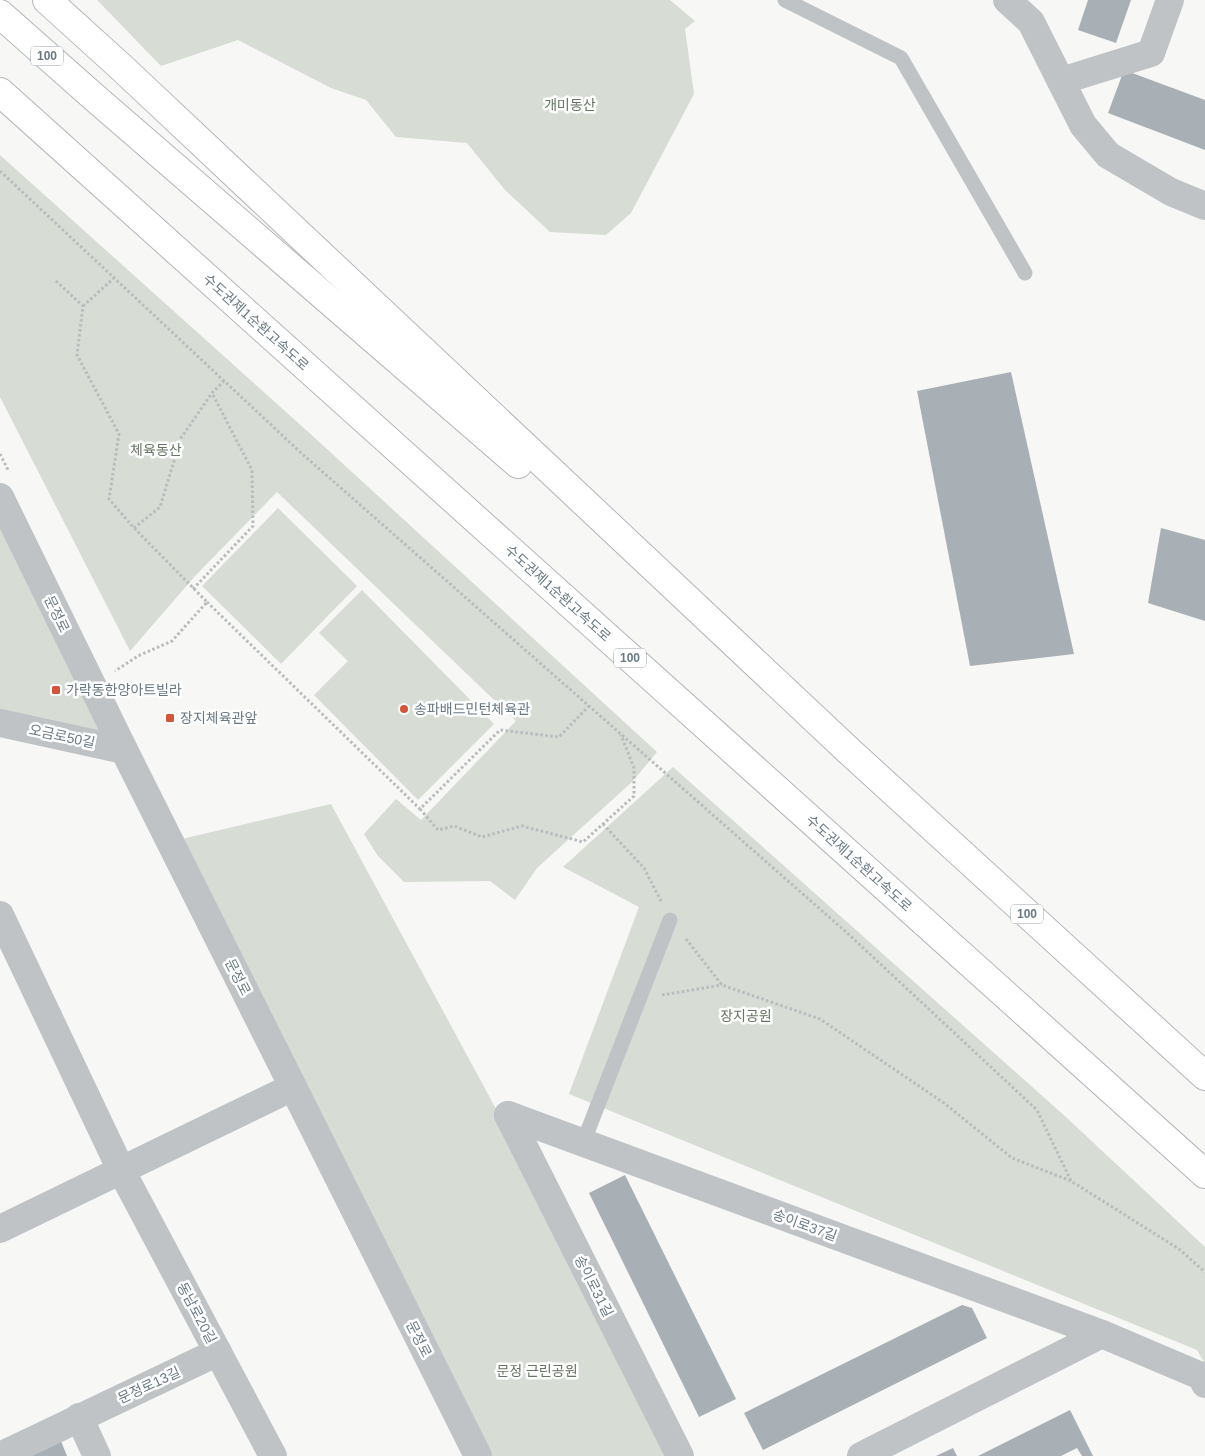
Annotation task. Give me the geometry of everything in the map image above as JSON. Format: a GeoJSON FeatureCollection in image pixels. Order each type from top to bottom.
{"type":"FeatureCollection","features":[{"type":"Feature","properties":{"kind":"highway","name":"100"},"geometry":{"type":"LineString","coordinates":[[47,0],[850,751],[1205,1076]]}},
{"type":"Feature","properties":{"kind":"highway","name":"100"},"geometry":{"type":"LineString","coordinates":[[0,14],[850,751]]}},
{"type":"Feature","properties":{"kind":"highway","name":"수도권제1순환고속도로"},"geometry":{"type":"LineString","coordinates":[[0,92],[1205,1174]]}},
{"type":"Feature","properties":{"kind":"street"},"geometry":{"type":"LineString","coordinates":[[1007,0],[1031,22],[1083,125],[1108,154],[1171,192],[1205,206]]}},
{"type":"Feature","properties":{"kind":"street"},"geometry":{"type":"LineString","coordinates":[[1061,81],[1151,53],[1170,0]]}},
{"type":"Feature","properties":{"kind":"street","name":"문정로"},"geometry":{"type":"LineString","coordinates":[[0,497],[124,750],[478,1456]]}},
{"type":"Feature","properties":{"kind":"street","name":"오금로50길"},"geometry":{"type":"LineString","coordinates":[[0,723],[124,750]]}},
{"type":"Feature","properties":{"kind":"street","name":"동남로20길"},"geometry":{"type":"LineString","coordinates":[[0,915],[121,1170],[273,1456]]}},
{"type":"Feature","properties":{"kind":"street"},"geometry":{"type":"LineString","coordinates":[[0,1229],[292,1087]]}},
{"type":"Feature","properties":{"kind":"street","name":"송이로37길"},"geometry":{"type":"LineString","coordinates":[[508,1115],[1102,1334],[1201,1376],[1205,1384]]}},
{"type":"Feature","properties":{"kind":"street","name":"송이로31길"},"geometry":{"type":"LineString","coordinates":[[508,1115],[680,1456]]}},
{"type":"Feature","properties":{"kind":"street"},"geometry":{"type":"LineString","coordinates":[[861,1456],[1102,1334]]}},
{"type":"Feature","properties":{"kind":"street","name":"문정로13길"},"geometry":{"type":"LineString","coordinates":[[0,1456],[218,1352]]}},
{"type":"Feature","properties":{"kind":"street"},"geometry":{"type":"LineString","coordinates":[[79,1417],[97,1456]]}},
{"type":"Feature","properties":{"kind":"lane"},"geometry":{"type":"LineString","coordinates":[[785,0],[901,58],[1025,274]]}},
{"type":"Feature","properties":{"kind":"lane"},"geometry":{"type":"LineString","coordinates":[[583,1143],[670,920]]}},
{"type":"Feature","properties":{"kind":"path"},"geometry":{"type":"LineString","coordinates":[[0,171],[300,452],[845,931],[1037,1110],[1071,1181]]}},
{"type":"Feature","properties":{"kind":"path"},"geometry":{"type":"LineString","coordinates":[[114,278],[83,306],[77,355],[119,434],[109,499],[134,528],[193,589],[420,809],[438,830],[454,826],[482,837],[522,826],[583,842],[634,796],[634,768],[620,734]]}},
{"type":"Feature","properties":{"kind":"path"},"geometry":{"type":"LineString","coordinates":[[56,281],[83,306]]}},
{"type":"Feature","properties":{"kind":"path"},"geometry":{"type":"LineString","coordinates":[[134,528],[160,506],[181,438],[212,393],[224,381]]}},
{"type":"Feature","properties":{"kind":"path"},"geometry":{"type":"LineString","coordinates":[[193,589],[254,526],[252,470],[212,393]]}},
{"type":"Feature","properties":{"kind":"path"},"geometry":{"type":"LineString","coordinates":[[92,685],[138,656],[172,641],[207,602]]}},
{"type":"Feature","properties":{"kind":"path"},"geometry":{"type":"LineString","coordinates":[[420,809],[500,730],[559,737],[589,706]]}},
{"type":"Feature","properties":{"kind":"path"},"geometry":{"type":"LineString","coordinates":[[603,824],[644,868],[670,920],[722,985]]}},
{"type":"Feature","properties":{"kind":"path"},"geometry":{"type":"LineString","coordinates":[[640,998],[722,985],[820,1019],[944,1103],[1012,1158],[1071,1181],[1179,1249],[1205,1272]]}},
{"type":"Feature","properties":{"kind":"green space","name":"개미동산"},"geometry":{"type":"Polygon","coordinates":[[[97,0],[670,0],[695,21],[685,29],[694,94],[631,213],[606,235],[550,232],[505,190],[467,143],[396,137],[366,100],[331,88],[238,40],[161,66],[97,0]]]}},
{"type":"Feature","properties":{"kind":"green space","name":"체육동산"},"geometry":{"type":"Polygon","coordinates":[[[0,155],[316,439],[657,752],[632,782],[537,868],[515,900],[490,881],[404,882],[378,856],[364,834],[396,799],[421,820],[516,721],[277,492],[196,575],[130,651],[0,397],[0,155]]]}},
{"type":"Feature","properties":{"kind":"green space"},"geometry":{"type":"Polygon","coordinates":[[[278,508],[357,586],[281,664],[202,586],[278,508]]]}},
{"type":"Feature","properties":{"kind":"green space"},"geometry":{"type":"Polygon","coordinates":[[[0,516],[124,750],[0,723],[0,516]]]}},
{"type":"Feature","properties":{"kind":"green space","name":"송파배드민턴체육관"},"geometry":{"type":"Polygon","coordinates":[[[362,590],[494,724],[418,800],[314,695],[348,661],[319,633],[362,590]]]}},
{"type":"Feature","properties":{"kind":"green space","name":"장지공원"},"geometry":{"type":"Polygon","coordinates":[[[673,767],[1067,1118],[1205,1247],[1205,1364],[1197,1350],[569,1094],[639,907],[563,867],[673,767]]]}},
{"type":"Feature","properties":{"kind":"green space","name":"문정 근린공원"},"geometry":{"type":"Polygon","coordinates":[[[331,804],[502,1120],[670,1456],[489,1456],[182,839],[331,804]]]}},
{"type":"Feature","properties":{"kind":"building"},"geometry":{"type":"Polygon","coordinates":[[[1088,0],[1131,0],[1116,43],[1078,30],[1088,0]]]}},
{"type":"Feature","properties":{"kind":"building"},"geometry":{"type":"Polygon","coordinates":[[[1124,70],[1205,100],[1205,150],[1108,113],[1124,70]]]}},
{"type":"Feature","properties":{"kind":"building"},"geometry":{"type":"Polygon","coordinates":[[[1011,372],[1074,654],[970,666],[917,391],[1011,372]]]}},
{"type":"Feature","properties":{"kind":"building"},"geometry":{"type":"Polygon","coordinates":[[[1161,528],[1205,540],[1205,621],[1148,603],[1161,528]]]}},
{"type":"Feature","properties":{"kind":"building"},"geometry":{"type":"Polygon","coordinates":[[[625,1175],[736,1399],[699,1417],[589,1193],[625,1175]]]}},
{"type":"Feature","properties":{"kind":"building"},"geometry":{"type":"Polygon","coordinates":[[[962,1305],[972,1308],[987,1338],[763,1450],[744,1413],[962,1305]]]}},
{"type":"Feature","properties":{"kind":"building"},"geometry":{"type":"Polygon","coordinates":[[[1070,1410],[1093,1456],[1082,1456],[1077,1448],[1061,1456],[978,1456],[1070,1410]]]}},
{"type":"Feature","properties":{"kind":"building"},"geometry":{"type":"Polygon","coordinates":[[[61,1441],[67,1456],[30,1456],[61,1441]]]}},
{"type":"Feature","properties":{"kind":"building"},"geometry":{"type":"Polygon","coordinates":[[[953,1448],[957,1456],[936,1456],[953,1448]]]}},
{"type":"Feature","properties":{"kind":"place","name":"가락동한양아트빌라"},"geometry":{"type":"Point","coordinates":[56,690]}},
{"type":"Feature","properties":{"kind":"place","name":"송파배드민턴체육관"},"geometry":{"type":"Point","coordinates":[404,709]}},
{"type":"Feature","properties":{"kind":"place","name":"장지체육관앞"},"geometry":{"type":"Point","coordinates":[170,718]}}]}
